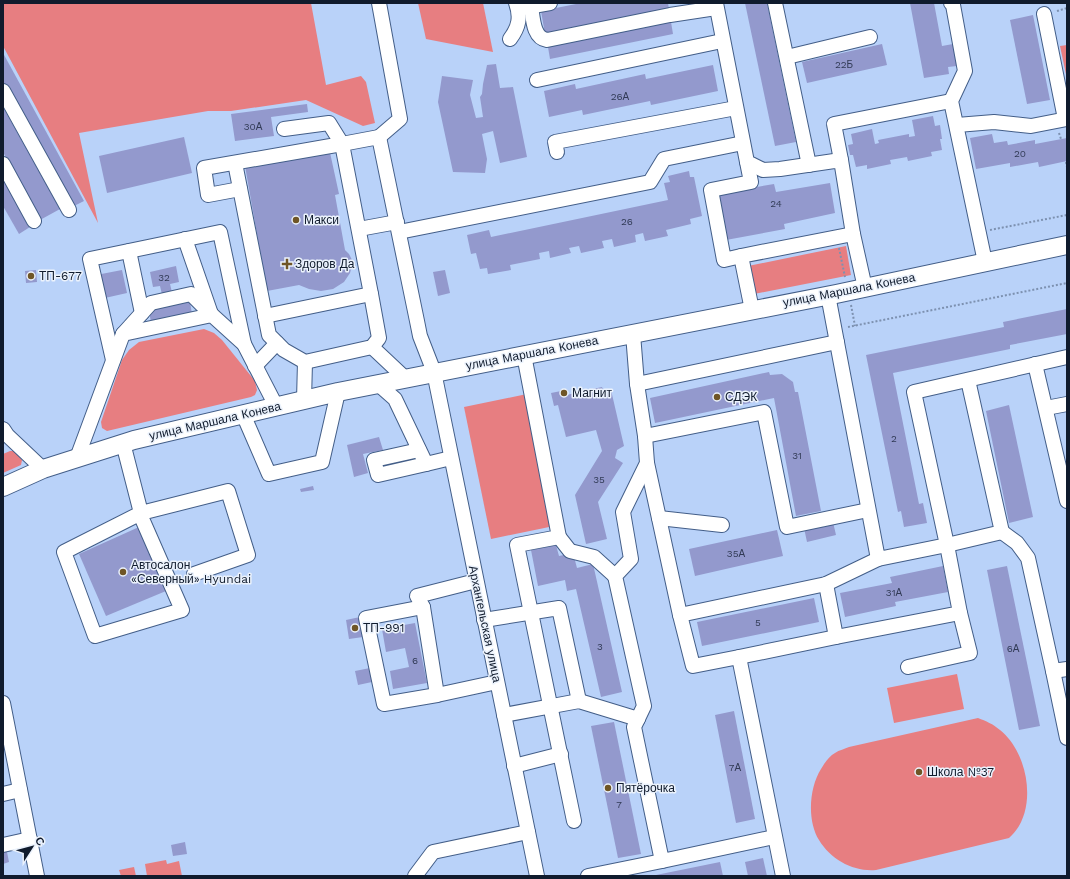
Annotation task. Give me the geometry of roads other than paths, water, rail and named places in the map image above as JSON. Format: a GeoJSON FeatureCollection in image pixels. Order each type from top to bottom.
{"type":"FeatureCollection","features":[{"type":"Feature","properties":{"kind":"main road","name":"улица Маршала Конева"},"geometry":{"type":"LineString","coordinates":[[3,487],[43,469],[123,443],[276,406],[434,372],[865,288],[1067,246]]}},
{"type":"Feature","properties":{"kind":"street"},"geometry":{"type":"LineString","coordinates":[[240,189],[208,195],[204,168],[235,164],[379,136],[400,119],[379,3]]}},
{"type":"Feature","properties":{"kind":"street"},"geometry":{"type":"LineString","coordinates":[[521,6],[550,3]]}},
{"type":"Feature","properties":{"kind":"street"},"geometry":{"type":"LineString","coordinates":[[775,3],[809,165]]}},
{"type":"Feature","properties":{"kind":"street"},"geometry":{"type":"LineString","coordinates":[[951,3],[953,5],[965,71],[951,101],[985,262]]}},
{"type":"Feature","properties":{"kind":"street"},"geometry":{"type":"LineString","coordinates":[[521,6],[538,35],[543,40],[547,40],[716,5],[751,182]]}},
{"type":"Feature","properties":{"kind":"street"},"geometry":{"type":"LineString","coordinates":[[510,39],[518,26],[521,6]]}},
{"type":"Feature","properties":{"kind":"street"},"geometry":{"type":"LineString","coordinates":[[957,125],[994,122],[1031,126],[1066,119],[1044,14]]}},
{"type":"Feature","properties":{"kind":"street"},"geometry":{"type":"LineString","coordinates":[[787,57],[870,37]]}},
{"type":"Feature","properties":{"kind":"street"},"geometry":{"type":"LineString","coordinates":[[537,80],[722,41]]}},
{"type":"Feature","properties":{"kind":"street"},"geometry":{"type":"LineString","coordinates":[[3,91],[69,210]]}},
{"type":"Feature","properties":{"kind":"street"},"geometry":{"type":"LineString","coordinates":[[865,288],[853,234],[834,124],[951,101]]}},
{"type":"Feature","properties":{"kind":"street"},"geometry":{"type":"LineString","coordinates":[[557,152],[555,142],[736,108]]}},
{"type":"Feature","properties":{"kind":"street"},"geometry":{"type":"LineString","coordinates":[[235,164],[269,335],[284,350],[305,362],[372,347],[379,338],[342,144],[329,123],[284,129]]}},
{"type":"Feature","properties":{"kind":"street","name":"Архангельская улица"},"geometry":{"type":"LineString","coordinates":[[379,136],[420,336],[434,372],[536,876]]}},
{"type":"Feature","properties":{"kind":"street"},"geometry":{"type":"LineString","coordinates":[[359,229],[398,227],[650,182],[664,158],[743,143]]}},
{"type":"Feature","properties":{"kind":"street"},"geometry":{"type":"LineString","coordinates":[[747,162],[763,170],[780,170],[841,160]]}},
{"type":"Feature","properties":{"kind":"street"},"geometry":{"type":"LineString","coordinates":[[3,164],[34,221]]}},
{"type":"Feature","properties":{"kind":"street"},"geometry":{"type":"LineString","coordinates":[[763,170],[751,182],[710,190],[724,260],[853,234]]}},
{"type":"Feature","properties":{"kind":"street"},"geometry":{"type":"LineString","coordinates":[[114,360],[90,259],[220,232],[244,344],[276,406]]}},
{"type":"Feature","properties":{"kind":"street"},"geometry":{"type":"LineString","coordinates":[[185,239],[212,315]]}},
{"type":"Feature","properties":{"kind":"street"},"geometry":{"type":"LineString","coordinates":[[129,251],[142,313]]}},
{"type":"Feature","properties":{"kind":"street"},"geometry":{"type":"LineString","coordinates":[[741,256],[752,310]]}},
{"type":"Feature","properties":{"kind":"street"},"geometry":{"type":"LineString","coordinates":[[77,458],[123,334],[151,303],[191,294],[244,344]]}},
{"type":"Feature","properties":{"kind":"street"},"geometry":{"type":"LineString","coordinates":[[265,316],[371,294]]}},
{"type":"Feature","properties":{"kind":"street"},"geometry":{"type":"LineString","coordinates":[[828,295],[878,559]]}},
{"type":"Feature","properties":{"kind":"street"},"geometry":{"type":"LineString","coordinates":[[123,334],[212,315]]}},
{"type":"Feature","properties":{"kind":"street"},"geometry":{"type":"LineString","coordinates":[[633,334],[637,384],[645,436],[646,463],[693,666],[960,613]]}},
{"type":"Feature","properties":{"kind":"street"},"geometry":{"type":"LineString","coordinates":[[637,384],[836,336]]}},
{"type":"Feature","properties":{"kind":"street"},"geometry":{"type":"LineString","coordinates":[[256,366],[277,343]]}},
{"type":"Feature","properties":{"kind":"street"},"geometry":{"type":"LineString","coordinates":[[372,347],[406,378]]}},
{"type":"Feature","properties":{"kind":"street"},"geometry":{"type":"LineString","coordinates":[[524,355],[559,537],[570,551],[594,557],[615,576],[644,706],[634,727],[662,861]]}},
{"type":"Feature","properties":{"kind":"street"},"geometry":{"type":"LineString","coordinates":[[908,667],[970,653],[960,613],[914,392],[1067,357]]}},
{"type":"Feature","properties":{"kind":"street"},"geometry":{"type":"LineString","coordinates":[[304,400],[305,362]]}},
{"type":"Feature","properties":{"kind":"street"},"geometry":{"type":"LineString","coordinates":[[1035,364],[1065,486],[1067,501]]}},
{"type":"Feature","properties":{"kind":"street"},"geometry":{"type":"LineString","coordinates":[[968,380],[1002,532],[1017,542],[1028,558],[1067,738]]}},
{"type":"Feature","properties":{"kind":"street"},"geometry":{"type":"LineString","coordinates":[[378,384],[395,399],[426,464]]}},
{"type":"Feature","properties":{"kind":"street"},"geometry":{"type":"LineString","coordinates":[[243,414],[269,474],[322,462],[338,392]]}},
{"type":"Feature","properties":{"kind":"street"},"geometry":{"type":"LineString","coordinates":[[1046,408],[1067,404]]}},
{"type":"Feature","properties":{"kind":"street"},"geometry":{"type":"LineString","coordinates":[[645,436],[764,412],[787,527],[868,510]]}},
{"type":"Feature","properties":{"kind":"street"},"geometry":{"type":"LineString","coordinates":[[4,434],[43,469]]}},
{"type":"Feature","properties":{"kind":"street"},"geometry":{"type":"LineString","coordinates":[[123,443],[141,513],[182,610],[95,636],[64,552],[141,513],[228,490],[248,555],[194,574]]}},
{"type":"Feature","properties":{"kind":"street"},"geometry":{"type":"LineString","coordinates":[[419,450],[374,460],[378,475],[452,458]]}},
{"type":"Feature","properties":{"kind":"street"},"geometry":{"type":"LineString","coordinates":[[615,576],[631,559],[622,512],[646,463]]}},
{"type":"Feature","properties":{"kind":"street"},"geometry":{"type":"LineString","coordinates":[[659,518],[722,525]]}},
{"type":"Feature","properties":{"kind":"street"},"geometry":{"type":"LineString","coordinates":[[680,615],[826,584],[878,559],[1002,532]]}},
{"type":"Feature","properties":{"kind":"street"},"geometry":{"type":"LineString","coordinates":[[559,537],[517,545],[574,821]]}},
{"type":"Feature","properties":{"kind":"street"},"geometry":{"type":"LineString","coordinates":[[437,695],[423,607],[417,596],[476,581]]}},
{"type":"Feature","properties":{"kind":"street"},"geometry":{"type":"LineString","coordinates":[[826,584],[836,637]]}},
{"type":"Feature","properties":{"kind":"street"},"geometry":{"type":"LineString","coordinates":[[423,607],[366,618],[384,704],[437,695],[497,682]]}},
{"type":"Feature","properties":{"kind":"street"},"geometry":{"type":"LineString","coordinates":[[484,620],[559,608],[579,700]]}},
{"type":"Feature","properties":{"kind":"street"},"geometry":{"type":"LineString","coordinates":[[739,657],[783,876]]}},
{"type":"Feature","properties":{"kind":"street"},"geometry":{"type":"LineString","coordinates":[[1053,671],[1067,669]]}},
{"type":"Feature","properties":{"kind":"street"},"geometry":{"type":"LineString","coordinates":[[504,715],[579,700],[638,719]]}},
{"type":"Feature","properties":{"kind":"street"},"geometry":{"type":"LineString","coordinates":[[3,704],[38,876]]}},
{"type":"Feature","properties":{"kind":"street"},"geometry":{"type":"LineString","coordinates":[[514,766],[561,754]]}},
{"type":"Feature","properties":{"kind":"street"},"geometry":{"type":"LineString","coordinates":[[3,794],[20,790]]}},
{"type":"Feature","properties":{"kind":"street"},"geometry":{"type":"LineString","coordinates":[[415,876],[433,852],[528,832]]}},
{"type":"Feature","properties":{"kind":"street"},"geometry":{"type":"LineString","coordinates":[[588,876],[774,837]]}},
{"type":"Feature","properties":{"kind":"street"},"geometry":{"type":"LineString","coordinates":[[3,845],[30,839]]}},
{"type":"Feature","properties":{"kind":"place","name":"Макси"},"geometry":{"type":"Point","coordinates":[296,220]}},
{"type":"Feature","properties":{"kind":"place","name":"Здоров Да"},"geometry":{"type":"Point","coordinates":[287,264]}},
{"type":"Feature","properties":{"kind":"place","name":"ТП-677"},"geometry":{"type":"Point","coordinates":[31,276]}},
{"type":"Feature","properties":{"kind":"place","name":"Магнит"},"geometry":{"type":"Point","coordinates":[564,393]}},
{"type":"Feature","properties":{"kind":"place","name":"СДЭК"},"geometry":{"type":"Point","coordinates":[717,397]}},
{"type":"Feature","properties":{"kind":"place","name":"Автосалон «Северный» Hyundai"},"geometry":{"type":"Point","coordinates":[123,572]}},
{"type":"Feature","properties":{"kind":"place","name":"ТП-991"},"geometry":{"type":"Point","coordinates":[355,628]}},
{"type":"Feature","properties":{"kind":"place","name":"Школа №37"},"geometry":{"type":"Point","coordinates":[919,772]}},
{"type":"Feature","properties":{"kind":"place","name":"Пятёрочка"},"geometry":{"type":"Point","coordinates":[608,788]}}]}
